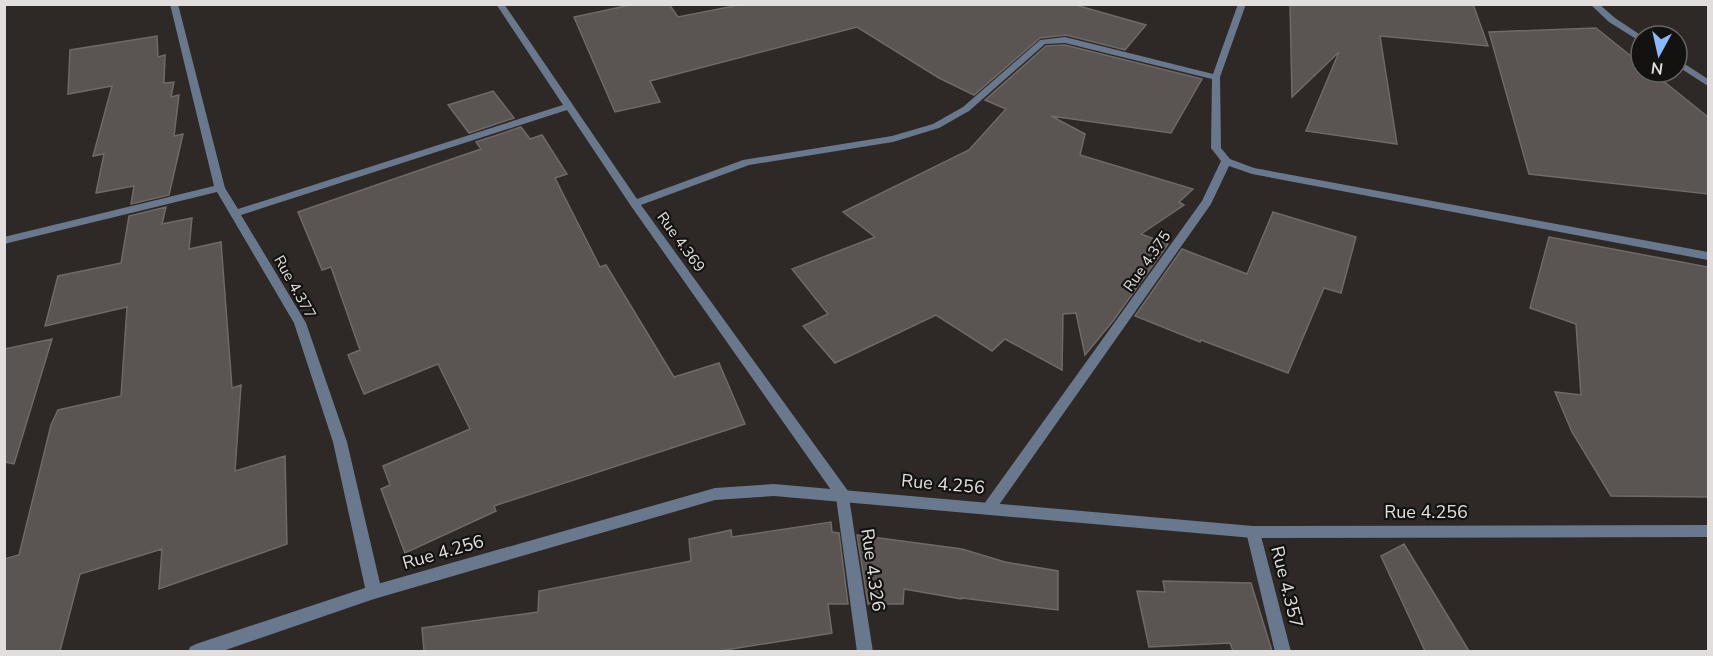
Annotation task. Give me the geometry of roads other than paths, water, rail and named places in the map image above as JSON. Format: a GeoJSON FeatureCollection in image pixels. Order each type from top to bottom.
{"type":"FeatureCollection","features":[{"type":"Feature","properties":{"kind":"street","name":"Rue 4.377"},"geometry":{"type":"LineString","coordinates":[[174,4],[220,188],[237,213],[300,324],[340,442],[374,592]]}},
{"type":"Feature","properties":{"kind":"street","name":"Rue 4.369"},"geometry":{"type":"LineString","coordinates":[[500,4],[635,204],[843,495]]}},
{"type":"Feature","properties":{"kind":"street"},"geometry":{"type":"LineString","coordinates":[[1242,4],[1216,77],[1216,147],[1226,161],[1252,171],[1708,256]]}},
{"type":"Feature","properties":{"kind":"street"},"geometry":{"type":"LineString","coordinates":[[1594,4],[1629,31]]}},
{"type":"Feature","properties":{"kind":"street"},"geometry":{"type":"LineString","coordinates":[[635,204],[747,162],[893,140],[936,126],[966,109],[1043,42],[1052,39],[1065,40],[1216,77]]}},
{"type":"Feature","properties":{"kind":"street"},"geometry":{"type":"LineString","coordinates":[[1689,70],[1708,83]]}},
{"type":"Feature","properties":{"kind":"street"},"geometry":{"type":"LineString","coordinates":[[237,213],[569,106]]}},
{"type":"Feature","properties":{"kind":"street","name":"Rue 4.375"},"geometry":{"type":"LineString","coordinates":[[989,508],[1207,202],[1226,161]]}},
{"type":"Feature","properties":{"kind":"street"},"geometry":{"type":"LineString","coordinates":[[4,241],[220,188]]}},
{"type":"Feature","properties":{"kind":"street","name":"Rue 4.256"},"geometry":{"type":"LineString","coordinates":[[196,651],[374,592],[714,494],[774,490],[1254,532],[1708,531]]}},
{"type":"Feature","properties":{"kind":"street","name":"Rue 4.326"},"geometry":{"type":"LineString","coordinates":[[843,495],[865,651]]}},
{"type":"Feature","properties":{"kind":"street","name":"Rue 4.357"},"geometry":{"type":"LineString","coordinates":[[1254,532],[1283,651]]}}]}
